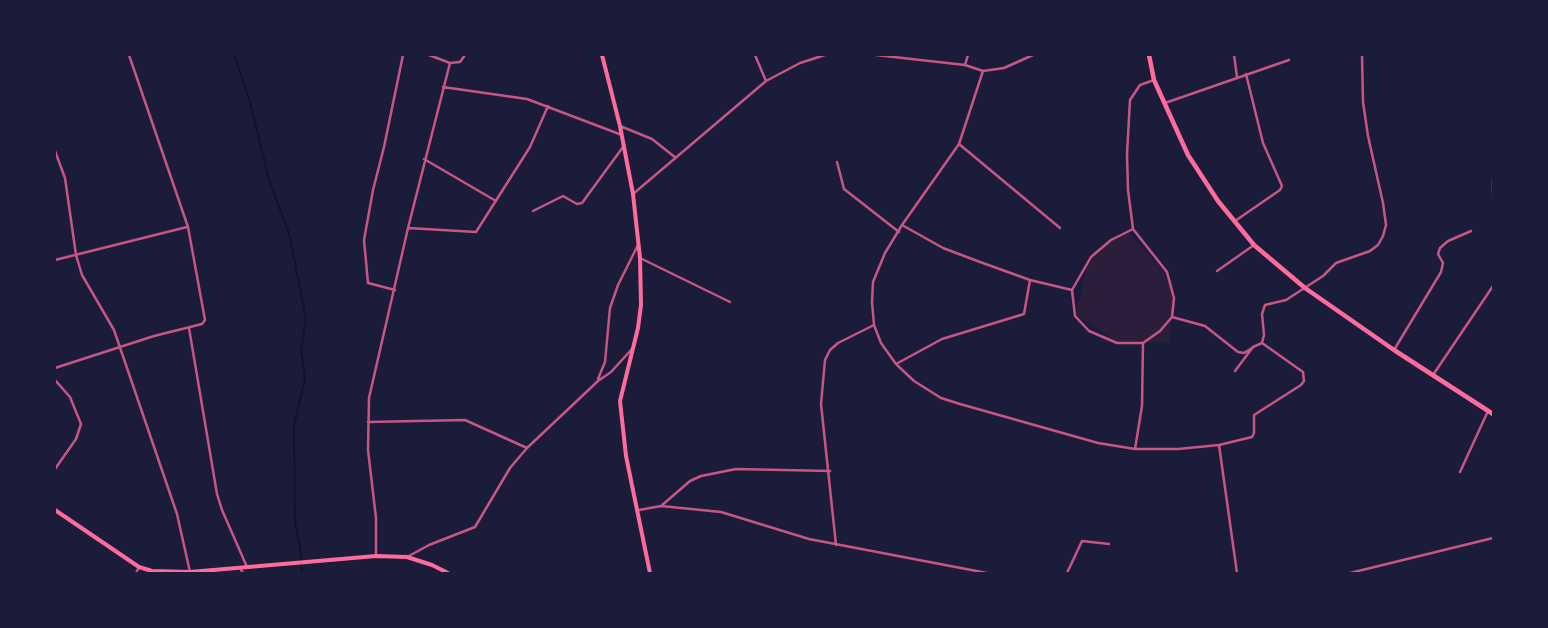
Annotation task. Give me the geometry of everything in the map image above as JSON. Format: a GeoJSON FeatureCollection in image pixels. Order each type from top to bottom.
{"type":"FeatureCollection","features":[{"type":"Feature","properties":{"kind":"highway"},"geometry":{"type":"LineString","coordinates":[[1149,55],[1154,80],[1188,155],[1234,222],[1254,245],[1304,288],[1394,350],[1493,414]]}},
{"type":"Feature","properties":{"kind":"main road"},"geometry":{"type":"LineString","coordinates":[[602,55],[622,135],[633,194],[640,258],[641,306],[620,401],[626,456],[639,510],[650,573]]}},
{"type":"Feature","properties":{"kind":"main road"},"geometry":{"type":"LineString","coordinates":[[55,510],[139,567],[152,571],[190,572],[376,556],[407,557],[432,565],[448,573]]}},
{"type":"Feature","properties":{"kind":"street"},"geometry":{"type":"LineString","coordinates":[[55,368],[120,349],[154,336],[202,324],[206,314],[188,227],[129,55]]}},
{"type":"Feature","properties":{"kind":"street"},"geometry":{"type":"LineString","coordinates":[[395,290],[368,283],[364,240],[373,190],[403,55]]}},
{"type":"Feature","properties":{"kind":"street"},"geometry":{"type":"LineString","coordinates":[[429,55],[450,63],[460,62],[465,55]]}},
{"type":"Feature","properties":{"kind":"street"},"geometry":{"type":"LineString","coordinates":[[755,55],[766,81]]}},
{"type":"Feature","properties":{"kind":"street"},"geometry":{"type":"LineString","coordinates":[[633,194],[766,81],[800,63],[824,55]]}},
{"type":"Feature","properties":{"kind":"street"},"geometry":{"type":"LineString","coordinates":[[876,55],[965,65],[983,71],[1004,68],[1033,55]]}},
{"type":"Feature","properties":{"kind":"street"},"geometry":{"type":"LineString","coordinates":[[965,65],[968,55]]}},
{"type":"Feature","properties":{"kind":"street"},"geometry":{"type":"LineString","coordinates":[[1234,55],[1237,77]]}},
{"type":"Feature","properties":{"kind":"street"},"geometry":{"type":"LineString","coordinates":[[1172,317],[1205,326],[1238,352],[1244,353],[1262,343],[1264,335],[1262,314],[1266,305],[1286,300],[1323,276],[1336,263],[1370,251],[1378,244],[1386,225],[1362,102],[1362,55]]}},
{"type":"Feature","properties":{"kind":"street"},"geometry":{"type":"LineString","coordinates":[[1164,104],[1289,60]]}},
{"type":"Feature","properties":{"kind":"street"},"geometry":{"type":"LineString","coordinates":[[376,556],[376,518],[367,422],[369,398],[424,159],[450,63]]}},
{"type":"Feature","properties":{"kind":"street"},"geometry":{"type":"LineString","coordinates":[[983,71],[959,144],[902,225],[878,267],[872,302],[874,325],[881,343],[896,364],[925,390],[941,398],[1098,443],[1135,449],[1178,450],[1219,445],[1252,437],[1254,433],[1254,415],[1301,385],[1304,381],[1303,372],[1262,343]]}},
{"type":"Feature","properties":{"kind":"street"},"geometry":{"type":"LineString","coordinates":[[1234,222],[1280,190],[1282,186],[1263,143],[1246,74]]}},
{"type":"Feature","properties":{"kind":"street"},"geometry":{"type":"LineString","coordinates":[[1133,229],[1111,240],[1091,257],[1072,290],[1076,316],[1089,331],[1117,343],[1143,342],[1160,331],[1172,317],[1174,298],[1167,272],[1133,229],[1128,190],[1127,154],[1130,100],[1140,85],[1154,80]]}},
{"type":"Feature","properties":{"kind":"street"},"geometry":{"type":"LineString","coordinates":[[443,87],[527,99],[622,135]]}},
{"type":"Feature","properties":{"kind":"street"},"geometry":{"type":"LineString","coordinates":[[408,228],[476,232],[530,147],[548,106]]}},
{"type":"Feature","properties":{"kind":"street"},"geometry":{"type":"LineString","coordinates":[[620,126],[652,139],[676,158]]}},
{"type":"Feature","properties":{"kind":"street"},"geometry":{"type":"LineString","coordinates":[[959,144],[1060,228]]}},
{"type":"Feature","properties":{"kind":"street"},"geometry":{"type":"LineString","coordinates":[[533,211],[563,196],[577,204],[582,203],[624,146]]}},
{"type":"Feature","properties":{"kind":"street"},"geometry":{"type":"LineString","coordinates":[[55,151],[65,178],[76,255],[82,275],[108,317],[120,349],[176,514],[190,572]]}},
{"type":"Feature","properties":{"kind":"street"},"geometry":{"type":"LineString","coordinates":[[424,159],[496,201]]}},
{"type":"Feature","properties":{"kind":"street"},"geometry":{"type":"LineString","coordinates":[[837,162],[844,189],[898,232]]}},
{"type":"Feature","properties":{"kind":"street"},"geometry":{"type":"LineString","coordinates":[[1493,179],[1493,194]]}},
{"type":"Feature","properties":{"kind":"street"},"geometry":{"type":"LineString","coordinates":[[902,225],[942,248],[1030,280],[1072,290]]}},
{"type":"Feature","properties":{"kind":"street"},"geometry":{"type":"LineString","coordinates":[[55,260],[188,227]]}},
{"type":"Feature","properties":{"kind":"street"},"geometry":{"type":"LineString","coordinates":[[1394,350],[1441,272],[1443,263],[1438,254],[1440,248],[1448,240],[1471,231]]}},
{"type":"Feature","properties":{"kind":"street"},"geometry":{"type":"LineString","coordinates":[[598,381],[605,362],[610,308],[618,285],[638,243]]}},
{"type":"Feature","properties":{"kind":"street"},"geometry":{"type":"LineString","coordinates":[[1217,272],[1254,245]]}},
{"type":"Feature","properties":{"kind":"street"},"geometry":{"type":"LineString","coordinates":[[640,258],[730,302]]}},
{"type":"Feature","properties":{"kind":"street"},"geometry":{"type":"LineString","coordinates":[[896,364],[942,340],[1024,314],[1030,280]]}},
{"type":"Feature","properties":{"kind":"street"},"geometry":{"type":"LineString","coordinates":[[1432,374],[1493,287]]}},
{"type":"Feature","properties":{"kind":"street"},"geometry":{"type":"LineString","coordinates":[[836,545],[830,471],[821,404],[825,360],[830,350],[838,343],[874,325]]}},
{"type":"Feature","properties":{"kind":"street"},"geometry":{"type":"LineString","coordinates":[[189,328],[217,494],[247,567]]}},
{"type":"Feature","properties":{"kind":"street"},"geometry":{"type":"LineString","coordinates":[[1135,449],[1142,406],[1143,342]]}},
{"type":"Feature","properties":{"kind":"street"},"geometry":{"type":"LineString","coordinates":[[1235,371],[1254,347]]}},
{"type":"Feature","properties":{"kind":"street"},"geometry":{"type":"LineString","coordinates":[[407,557],[429,545],[475,527],[510,468],[527,448],[598,381],[611,372],[633,348]]}},
{"type":"Feature","properties":{"kind":"street"},"geometry":{"type":"LineString","coordinates":[[55,380],[70,397],[81,424],[76,439],[55,469]]}},
{"type":"Feature","properties":{"kind":"street"},"geometry":{"type":"LineString","coordinates":[[1460,472],[1488,411]]}},
{"type":"Feature","properties":{"kind":"street"},"geometry":{"type":"LineString","coordinates":[[367,422],[465,420],[527,448]]}},
{"type":"Feature","properties":{"kind":"street"},"geometry":{"type":"LineString","coordinates":[[1219,445],[1237,573]]}},
{"type":"Feature","properties":{"kind":"street"},"geometry":{"type":"LineString","coordinates":[[660,506],[690,481],[701,476],[736,469],[830,471]]}},
{"type":"Feature","properties":{"kind":"street"},"geometry":{"type":"LineString","coordinates":[[639,510],[660,506],[721,512],[809,539],[987,573]]}},
{"type":"Feature","properties":{"kind":"street"},"geometry":{"type":"LineString","coordinates":[[1350,573],[1493,538]]}},
{"type":"Feature","properties":{"kind":"street"},"geometry":{"type":"LineString","coordinates":[[1067,573],[1082,540],[1109,544]]}},
{"type":"Feature","properties":{"kind":"street"},"geometry":{"type":"LineString","coordinates":[[136,573],[139,567]]}},
{"type":"Feature","properties":{"kind":"street"},"geometry":{"type":"LineString","coordinates":[[240,568],[243,573]]}},
{"type":"Feature","properties":{"kind":"shaded area"},"geometry":{"type":"Polygon","coordinates":[[[1128,232],[1167,274],[1173,298],[1170,342],[1117,342],[1076,315],[1087,264],[1112,240],[1128,232]]]}},
{"type":"Feature","properties":{"kind":"waterway"},"geometry":{"type":"LineString","coordinates":[[234,55],[250,102],[269,180],[289,233],[306,319],[301,350],[305,378],[294,426],[295,522],[302,573]]}}]}
